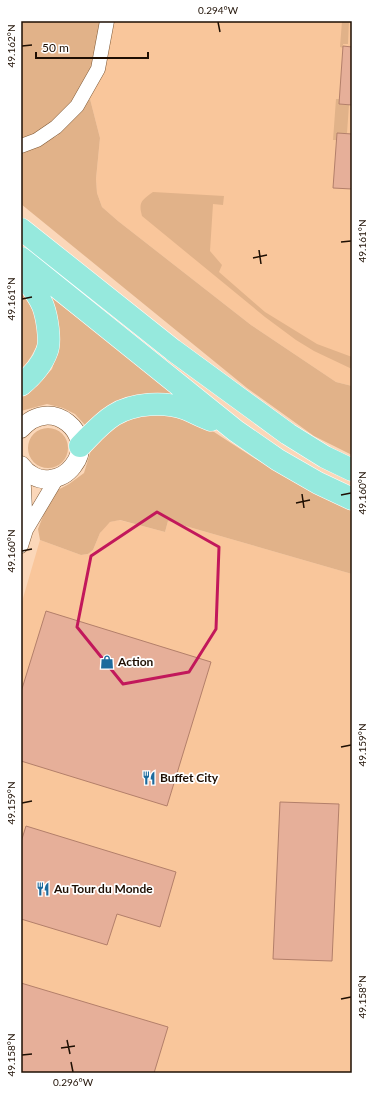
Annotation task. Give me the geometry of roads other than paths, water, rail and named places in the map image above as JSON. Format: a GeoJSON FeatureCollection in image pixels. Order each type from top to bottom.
{"type":"FeatureCollection","features":[{"type":"Feature","properties":{"kind":"main road"},"geometry":{"type":"LineString","coordinates":[[21,229],[173,350],[288,434],[325,457],[349,468]]}},
{"type":"Feature","properties":{"kind":"main road"},"geometry":{"type":"LineString","coordinates":[[21,258],[236,431],[278,460],[318,483],[352,500]]}},
{"type":"Feature","properties":{"kind":"main road"},"geometry":{"type":"LineString","coordinates":[[21,273],[30,284],[43,306],[49,334],[48,351],[38,369],[21,385]]}},
{"type":"Feature","properties":{"kind":"main road"},"geometry":{"type":"LineString","coordinates":[[80,446],[104,422],[115,414],[126,409],[164,403],[185,408],[202,417],[236,431]]}},
{"type":"Feature","properties":{"kind":"street"},"geometry":{"type":"LineString","coordinates":[[21,146],[37,140],[56,127],[77,106],[98,69],[107,21]]}},
{"type":"Feature","properties":{"kind":"street"},"geometry":{"type":"LineString","coordinates":[[22,467],[30,474],[38,478],[48,480],[57,478],[70,470],[75,464],[78,458],[80,446],[75,431],[64,419],[48,415],[40,416],[25,423]]}},
{"type":"Feature","properties":{"kind":"street"},"geometry":{"type":"LineString","coordinates":[[22,467],[26,530]]}},
{"type":"Feature","properties":{"kind":"street"},"geometry":{"type":"LineString","coordinates":[[21,546],[26,530],[57,478]]}},
{"type":"Feature","properties":{"kind":"place","name":"Action"},"geometry":{"type":"Point","coordinates":[107,662]}},
{"type":"Feature","properties":{"kind":"place","name":"Buffet City"},"geometry":{"type":"Point","coordinates":[149,778]}},
{"type":"Feature","properties":{"kind":"place","name":"Au Tour du Monde"},"geometry":{"type":"Point","coordinates":[43,889]}}]}
